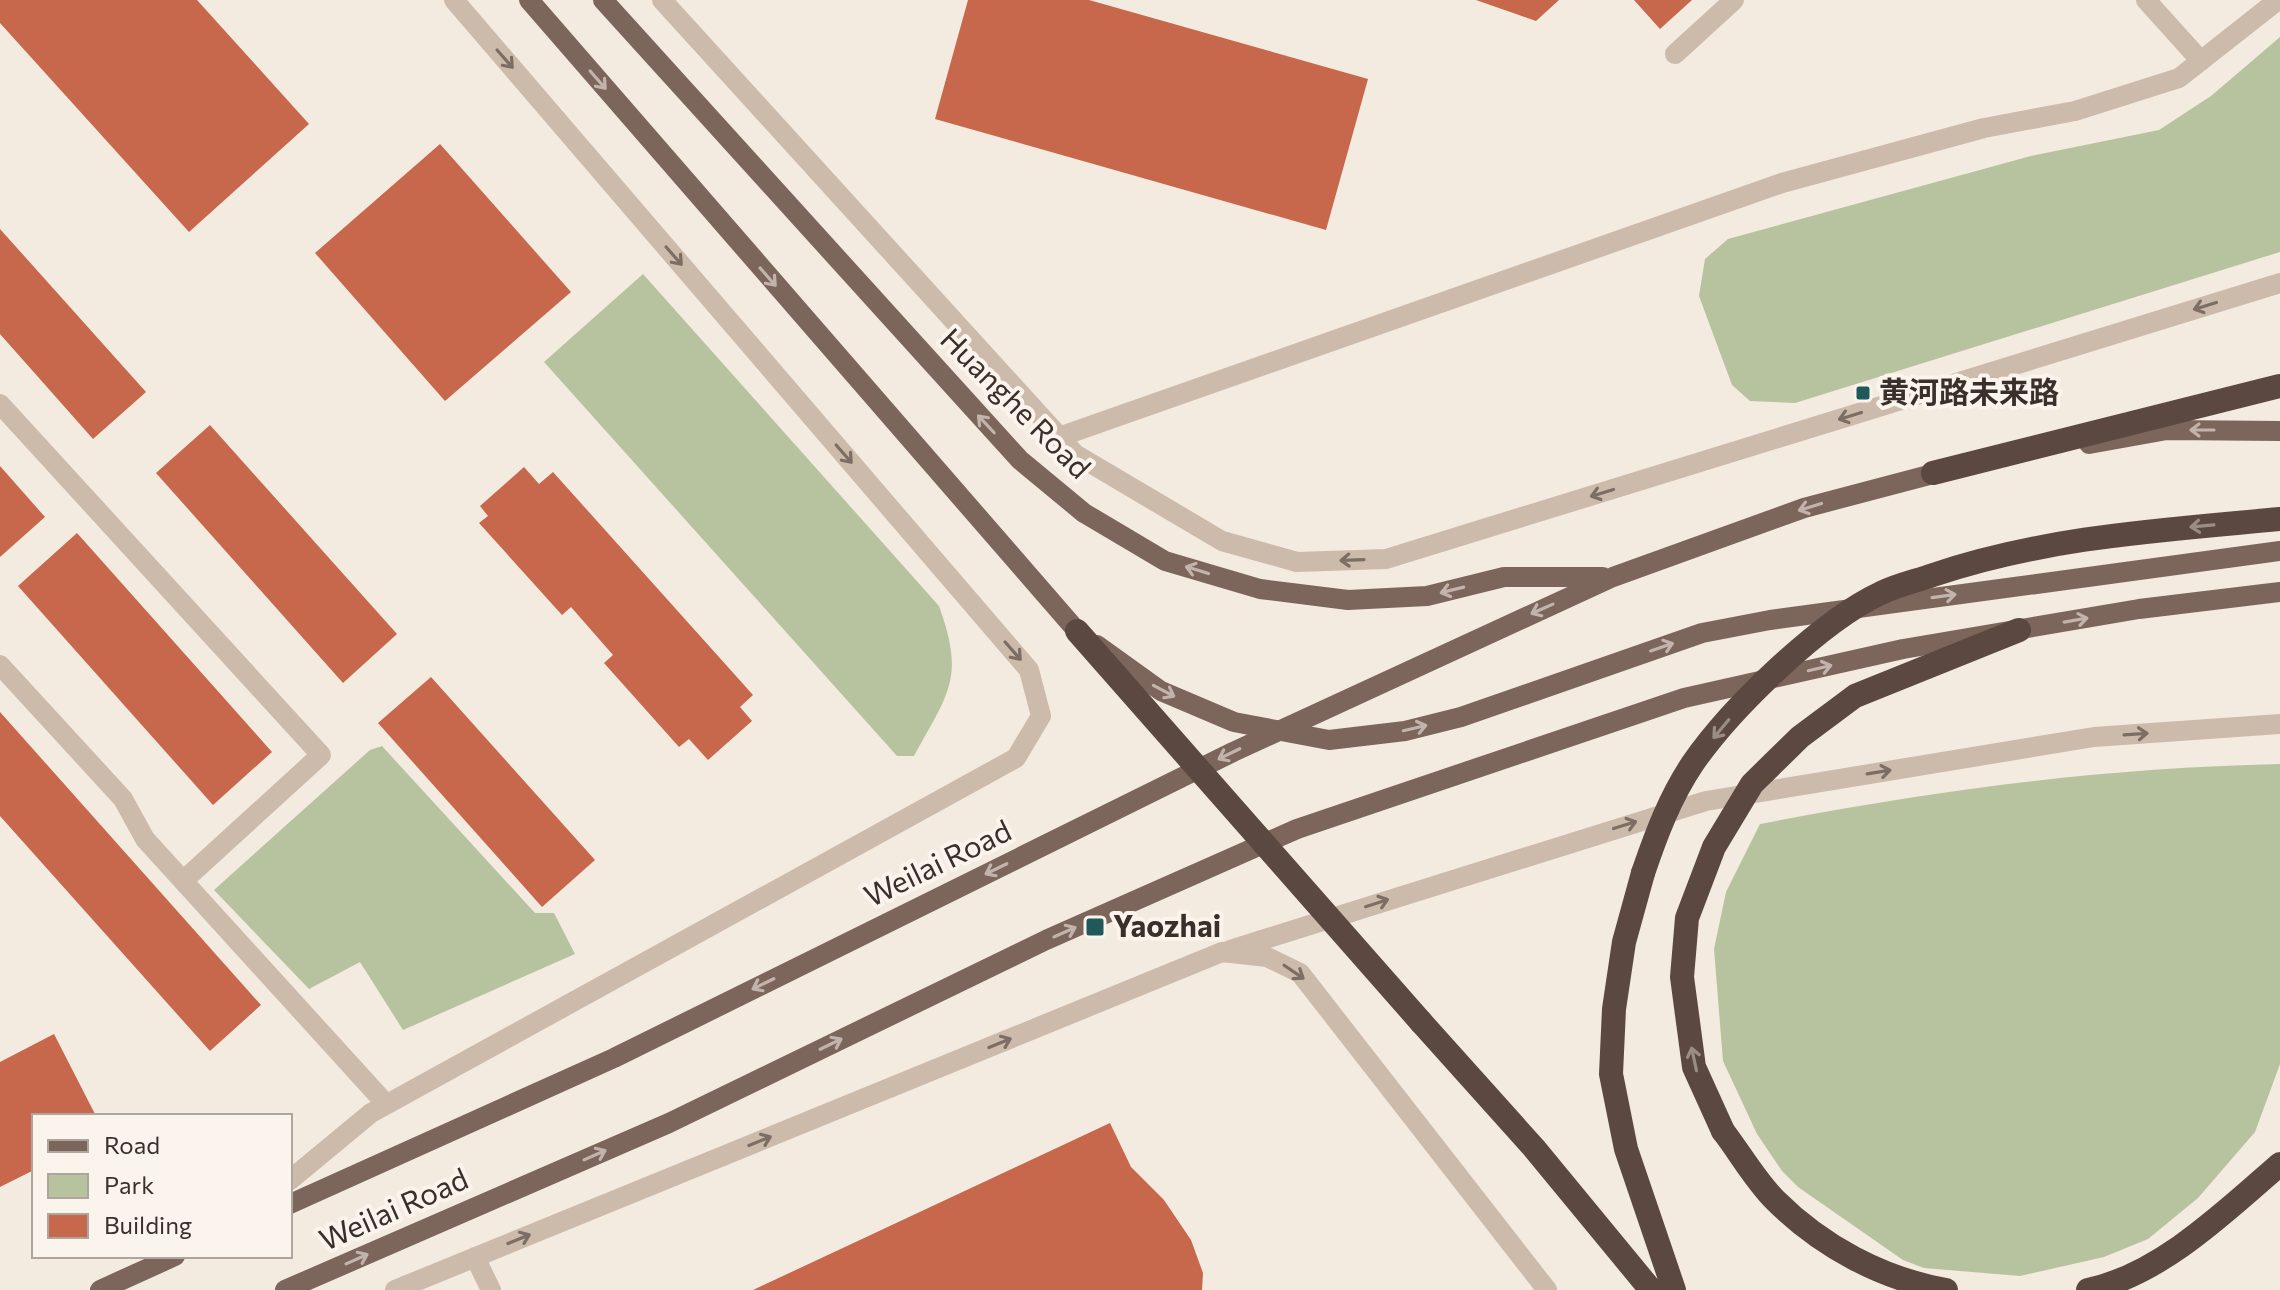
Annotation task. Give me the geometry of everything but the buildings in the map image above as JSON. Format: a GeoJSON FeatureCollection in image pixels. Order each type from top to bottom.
{"type":"FeatureCollection","features":[{"type":"Feature","properties":{"kind":"highway"},"geometry":{"type":"LineString","coordinates":[[1933,473],[2280,386]]}},
{"type":"Feature","properties":{"kind":"highway"},"geometry":{"type":"LineString","coordinates":[[1674,1290],[1626,1149],[1611,1074],[1614,1009],[1622,956],[1643,873],[1663,816],[1693,762],[1738,709],[1821,633],[1881,593],[1972,562],[2100,536],[2280,519]]}},
{"type":"Feature","properties":{"kind":"highway"},"geometry":{"type":"LineString","coordinates":[[1946,1290],[1915,1284],[1844,1254],[1775,1200],[1723,1131],[1694,1067],[1682,977],[1687,918],[1714,847],[1752,784],[1800,737],[1855,696],[2019,630]]}},
{"type":"Feature","properties":{"kind":"highway"},"geometry":{"type":"LineString","coordinates":[[1077,631],[1544,1160],[1651,1290]]}},
{"type":"Feature","properties":{"kind":"highway"},"geometry":{"type":"LineString","coordinates":[[2088,1290],[2109,1285],[2191,1240],[2280,1164]]}},
{"type":"Feature","properties":{"kind":"main road"},"geometry":{"type":"LineString","coordinates":[[529,0],[1077,631],[1161,691],[1234,722],[1329,740],[1405,731],[1461,717],[1702,633],[1770,620],[2280,551]]}},
{"type":"Feature","properties":{"kind":"main road","name":"Huanghe Road"},"geometry":{"type":"LineString","coordinates":[[603,0],[1020,460],[1084,513],[1165,561],[1260,589],[1348,600],[1427,596],[1504,577],[1613,577]]}},
{"type":"Feature","properties":{"kind":"main road"},"geometry":{"type":"LineString","coordinates":[[1613,577],[1804,508],[1933,473],[2167,430],[2280,431]]}},
{"type":"Feature","properties":{"kind":"main road","name":"Weilai Road"},"geometry":{"type":"LineString","coordinates":[[292,1203],[614,1058],[1233,752],[1613,577]]}},
{"type":"Feature","properties":{"kind":"main road","name":"Weilai Road"},"geometry":{"type":"LineString","coordinates":[[285,1290],[669,1123],[1046,940],[1297,829],[1684,698],[1903,649],[2139,609],[2280,592]]}},
{"type":"Feature","properties":{"kind":"main road"},"geometry":{"type":"LineString","coordinates":[[100,1290],[171,1258]]}},
{"type":"Feature","properties":{"kind":"street"},"geometry":{"type":"LineString","coordinates":[[292,1178],[386,1104],[1016,758],[1041,716],[1029,670],[454,0]]}},
{"type":"Feature","properties":{"kind":"street"},"geometry":{"type":"LineString","coordinates":[[662,0],[1075,454],[1222,541],[1297,562],[1386,559],[2280,283]]}},
{"type":"Feature","properties":{"kind":"street"},"geometry":{"type":"LineString","coordinates":[[1675,54],[1734,0]]}},
{"type":"Feature","properties":{"kind":"street"},"geometry":{"type":"LineString","coordinates":[[2146,0],[2201,61]]}},
{"type":"Feature","properties":{"kind":"street"},"geometry":{"type":"LineString","coordinates":[[1059,437],[1782,183],[1984,128],[2125,97],[2179,78],[2278,0]]}},
{"type":"Feature","properties":{"kind":"street"},"geometry":{"type":"LineString","coordinates":[[0,404],[321,755],[183,881]]}},
{"type":"Feature","properties":{"kind":"street"},"geometry":{"type":"LineString","coordinates":[[0,665],[123,799],[145,839],[386,1104]]}},
{"type":"Feature","properties":{"kind":"street"},"geometry":{"type":"LineString","coordinates":[[395,1290],[1222,952],[1706,801],[2094,737],[2280,724]]}},
{"type":"Feature","properties":{"kind":"street"},"geometry":{"type":"LineString","coordinates":[[1222,952],[1267,957],[1300,973],[1547,1290]]}},
{"type":"Feature","properties":{"kind":"street"},"geometry":{"type":"LineString","coordinates":[[475,1257],[491,1290]]}},
{"type":"Feature","properties":{"kind":"green space"},"geometry":{"type":"Polygon","coordinates":[[[2280,37],[2280,252],[1795,403],[1750,401],[1732,385],[1699,296],[1705,259],[1728,239],[2031,156],[2159,130],[2211,96],[2280,37]]]}},
{"type":"Feature","properties":{"kind":"green space"},"geometry":{"type":"Polygon","coordinates":[[[643,274],[939,606],[947,630],[952,668],[944,699],[914,756],[897,756],[544,362],[643,274]]]}},
{"type":"Feature","properties":{"kind":"green space"},"geometry":{"type":"Polygon","coordinates":[[[382,746],[535,913],[554,913],[575,954],[403,1030],[360,962],[309,989],[214,890],[370,750],[382,746]]]}},
{"type":"Feature","properties":{"kind":"green space"},"geometry":{"type":"Polygon","coordinates":[[[2280,764],[2280,1064],[2255,1132],[2198,1198],[2148,1239],[2104,1257],[2020,1276],[1924,1268],[1903,1260],[1798,1187],[1782,1171],[1757,1134],[1723,1061],[1714,949],[1726,892],[1760,824],[2018,783],[2148,770],[2280,764]]]}},
{"type":"Feature","properties":{"kind":"place","name":"黄河路未来路"},"geometry":{"type":"Point","coordinates":[1863,393]}},
{"type":"Feature","properties":{"kind":"place","name":"Yaozhai"},"geometry":{"type":"Point","coordinates":[1095,927]}}]}
